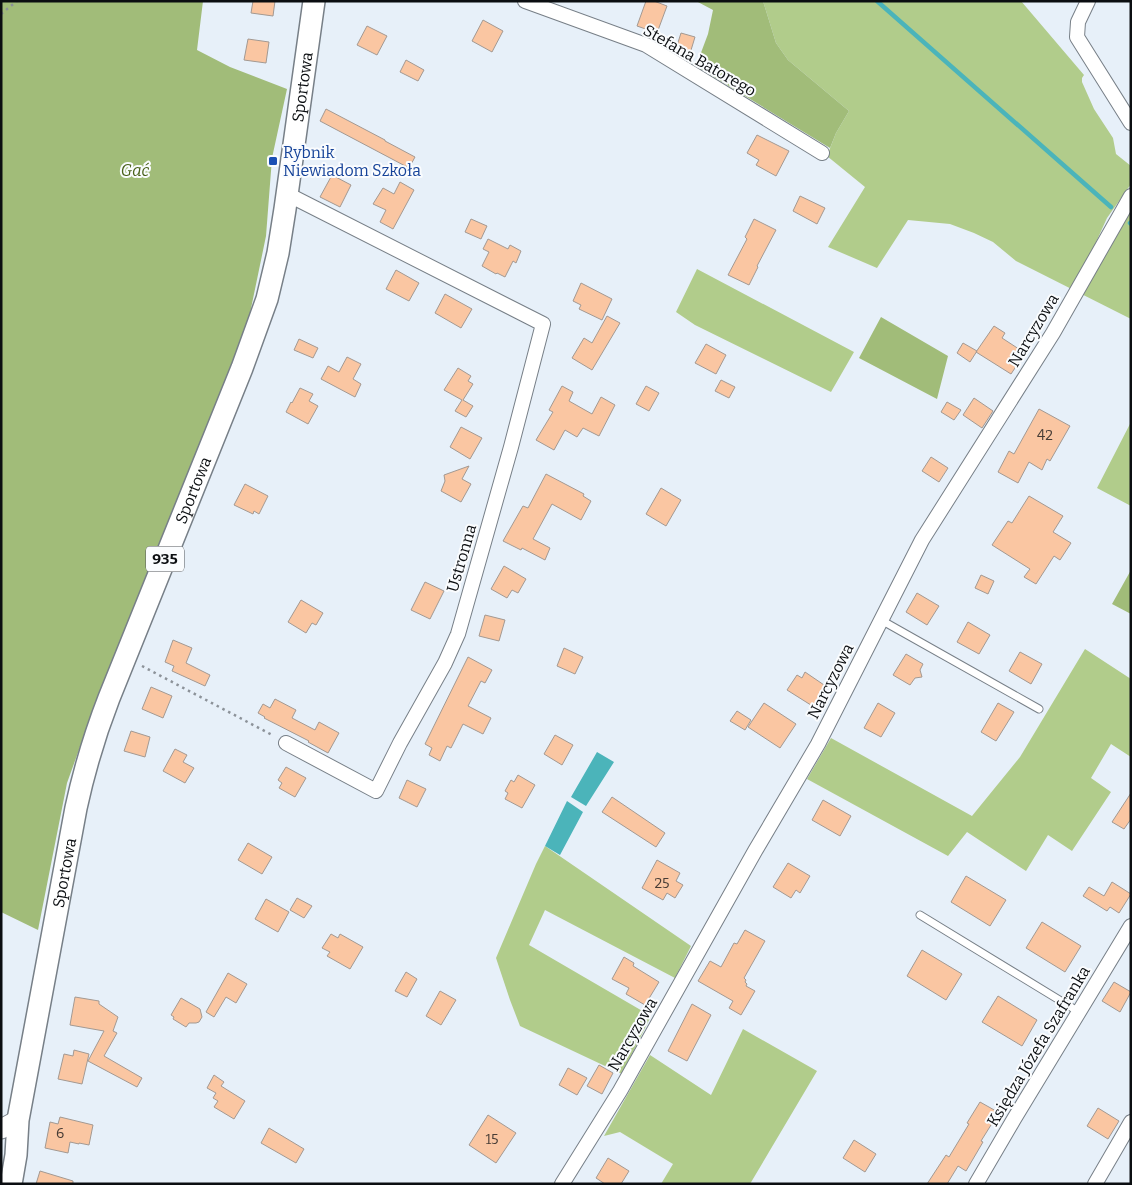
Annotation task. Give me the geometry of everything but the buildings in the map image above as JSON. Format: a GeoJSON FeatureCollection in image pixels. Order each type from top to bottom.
{"type":"FeatureCollection","features":[{"type":"Feature","properties":{"kind":"main road","name":"Sportowa"},"geometry":{"type":"LineString","coordinates":[[1,1151],[10,1124],[79,795],[94,740],[242,368],[271,283],[278,253],[287,194],[314,1]]}},
{"type":"Feature","properties":{"kind":"main road","name":"Sportowa"},"geometry":{"type":"LineString","coordinates":[[10,1124],[16,1154],[11,1184]]}},
{"type":"Feature","properties":{"kind":"street","name":"Stefana Batorego"},"geometry":{"type":"LineString","coordinates":[[525,1],[646,45],[822,153]]}},
{"type":"Feature","properties":{"kind":"street"},"geometry":{"type":"LineString","coordinates":[[1088,1],[1078,22],[1077,37],[1131,123]]}},
{"type":"Feature","properties":{"kind":"street","name":"Ustronna"},"geometry":{"type":"LineString","coordinates":[[286,743],[376,791],[400,743],[445,663],[458,634],[543,324],[287,194]]}},
{"type":"Feature","properties":{"kind":"street","name":"Narcyzowa"},"geometry":{"type":"LineString","coordinates":[[562,1184],[620,1091],[810,756],[922,540],[1053,333],[1131,196]]}},
{"type":"Feature","properties":{"kind":"street","name":"Księdza Józefa Szafranka"},"geometry":{"type":"LineString","coordinates":[[976,1184],[1131,926]]}},
{"type":"Feature","properties":{"kind":"street"},"geometry":{"type":"LineString","coordinates":[[1095,1184],[1131,1122]]}},
{"type":"Feature","properties":{"kind":"lane"},"geometry":{"type":"LineString","coordinates":[[881,620],[1039,709]]}},
{"type":"Feature","properties":{"kind":"lane"},"geometry":{"type":"LineString","coordinates":[[920,914],[1078,1012]]}},
{"type":"Feature","properties":{"kind":"path"},"geometry":{"type":"LineString","coordinates":[[1,14],[17,1]]}},
{"type":"Feature","properties":{"kind":"path"},"geometry":{"type":"LineString","coordinates":[[126,657],[286,743]]}},
{"type":"Feature","properties":{"kind":"green space","name":"Gać"},"geometry":{"type":"Polygon","coordinates":[[[1,1],[203,1],[197,50],[230,67],[287,89],[272,158],[266,236],[248,323],[200,452],[102,686],[67,783],[38,930],[1,912],[1,1]]]}},
{"type":"Feature","properties":{"kind":"green space"},"geometry":{"type":"Polygon","coordinates":[[[696,1],[763,1],[776,43],[788,60],[849,111],[836,133],[830,148],[696,66],[708,34],[713,10],[696,1]]]}},
{"type":"Feature","properties":{"kind":"green space"},"geometry":{"type":"Polygon","coordinates":[[[763,1],[1021,1],[1084,75],[1082,82],[1094,109],[1113,138],[1116,154],[1131,166],[1131,184],[1107,218],[1083,271],[1131,201],[1131,319],[1016,261],[993,242],[950,224],[908,220],[877,268],[828,247],[865,187],[827,156],[836,133],[849,111],[788,60],[776,43],[763,1]]]}},
{"type":"Feature","properties":{"kind":"green space"},"geometry":{"type":"Polygon","coordinates":[[[697,269],[854,352],[831,392],[695,325],[676,312],[697,269]]]}},
{"type":"Feature","properties":{"kind":"green space"},"geometry":{"type":"Polygon","coordinates":[[[881,317],[948,356],[937,399],[859,358],[881,317]]]}},
{"type":"Feature","properties":{"kind":"green space"},"geometry":{"type":"Polygon","coordinates":[[[1131,422],[1131,506],[1097,488],[1131,422]]]}},
{"type":"Feature","properties":{"kind":"green space"},"geometry":{"type":"Polygon","coordinates":[[[1131,570],[1131,614],[1112,604],[1131,570]]]}},
{"type":"Feature","properties":{"kind":"green space"},"geometry":{"type":"Polygon","coordinates":[[[1085,649],[1131,679],[1131,757],[1111,744],[1091,778],[1111,792],[1072,851],[1048,835],[1026,871],[967,832],[948,856],[807,779],[831,738],[972,816],[1020,757],[1085,649]]]}},
{"type":"Feature","properties":{"kind":"green space"},"geometry":{"type":"Polygon","coordinates":[[[545,846],[691,946],[675,978],[545,910],[529,945],[651,1016],[622,1074],[520,1026],[510,1000],[496,958],[545,846]]]}},
{"type":"Feature","properties":{"kind":"green space"},"geometry":{"type":"Polygon","coordinates":[[[743,1029],[817,1071],[750,1184],[661,1184],[673,1164],[620,1132],[604,1136],[650,1055],[711,1095],[743,1029]]]}},
{"type":"Feature","properties":{"kind":"water"},"geometry":{"type":"Polygon","coordinates":[[[597,752],[614,762],[586,806],[571,797],[597,752]]]}},
{"type":"Feature","properties":{"kind":"water"},"geometry":{"type":"Polygon","coordinates":[[[567,801],[583,812],[560,855],[545,846],[567,801]]]}},
{"type":"Feature","properties":{"kind":"waterway"},"geometry":{"type":"LineString","coordinates":[[877,1],[1111,207]]}},
{"type":"Feature","properties":{"kind":"place","name":"Rybnik Niewiadom Szkoła"},"geometry":{"type":"Point","coordinates":[273,161]}}]}
